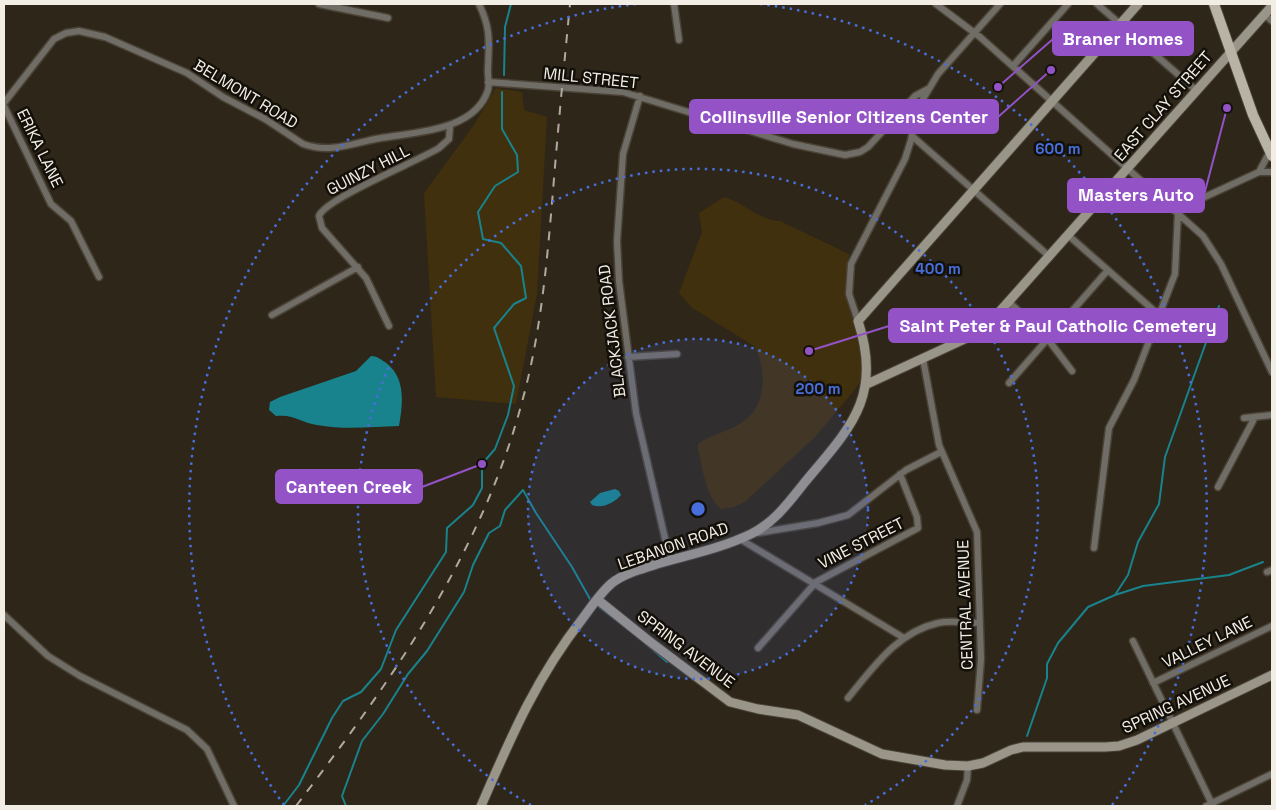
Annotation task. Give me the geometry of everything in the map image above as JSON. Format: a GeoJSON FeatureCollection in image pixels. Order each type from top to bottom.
{"type":"FeatureCollection","features":[{"type":"Feature","properties":{"kind":"main road"},"geometry":{"type":"LineString","coordinates":[[1214,4],[1253,115],[1271,153]]}},
{"type":"Feature","properties":{"kind":"street"},"geometry":{"type":"LineString","coordinates":[[320,4],[388,18]]}},
{"type":"Feature","properties":{"kind":"street"},"geometry":{"type":"LineString","coordinates":[[479,4],[488,25],[490,36],[488,82]]}},
{"type":"Feature","properties":{"kind":"street"},"geometry":{"type":"LineString","coordinates":[[674,4],[679,40]]}},
{"type":"Feature","properties":{"kind":"street"},"geometry":{"type":"LineString","coordinates":[[936,4],[974,32],[1204,236],[1215,253],[1272,372]]}},
{"type":"Feature","properties":{"kind":"street"},"geometry":{"type":"LineString","coordinates":[[858,321],[849,294],[851,264],[855,253],[898,176],[912,136],[917,110],[928,89],[974,32],[1000,4]]}},
{"type":"Feature","properties":{"kind":"street"},"geometry":{"type":"LineString","coordinates":[[1013,66],[1068,4]]}},
{"type":"Feature","properties":{"kind":"street"},"geometry":{"type":"LineString","coordinates":[[1097,4],[1197,91]]}},
{"type":"Feature","properties":{"kind":"street"},"geometry":{"type":"LineString","coordinates":[[858,321],[1051,100],[1138,4]]}},
{"type":"Feature","properties":{"kind":"street","name":"EAST CLAY STREET"},"geometry":{"type":"LineString","coordinates":[[865,385],[977,333],[1009,302],[1069,236],[1272,6]]}},
{"type":"Feature","properties":{"kind":"street"},"geometry":{"type":"LineString","coordinates":[[1264,15],[1272,22]]}},
{"type":"Feature","properties":{"kind":"street","name":"BELMONT ROAD"},"geometry":{"type":"LineString","coordinates":[[4,104],[54,39],[66,33],[79,31],[96,34],[187,73],[223,98],[248,109],[302,144],[312,147],[333,149],[381,138],[450,126],[479,104],[488,88],[488,82]]}},
{"type":"Feature","properties":{"kind":"street","name":"MILL STREET"},"geometry":{"type":"LineString","coordinates":[[488,82],[623,92],[766,137],[845,155],[860,152],[868,147],[915,96],[928,89]]}},
{"type":"Feature","properties":{"kind":"street","name":"BLACKJACK ROAD"},"geometry":{"type":"LineString","coordinates":[[640,96],[623,154],[617,241],[619,280],[628,357],[641,436],[670,560]]}},
{"type":"Feature","properties":{"kind":"street","name":"ERIKA LANE"},"geometry":{"type":"LineString","coordinates":[[4,104],[51,204],[71,221],[99,277]]}},
{"type":"Feature","properties":{"kind":"street","name":"GUINZY HILL"},"geometry":{"type":"LineString","coordinates":[[389,326],[382,314],[373,290],[358,267],[322,228],[319,220],[320,212],[343,197],[439,148],[449,139],[450,126]]}},
{"type":"Feature","properties":{"kind":"street"},"geometry":{"type":"LineString","coordinates":[[912,136],[1050,257]]}},
{"type":"Feature","properties":{"kind":"street"},"geometry":{"type":"LineString","coordinates":[[1259,172],[1271,153]]}},
{"type":"Feature","properties":{"kind":"street"},"geometry":{"type":"LineString","coordinates":[[1094,548],[1109,428],[1134,380],[1175,274],[1178,212],[1184,206],[1259,172],[1272,172]]}},
{"type":"Feature","properties":{"kind":"street"},"geometry":{"type":"LineString","coordinates":[[1069,236],[1159,315]]}},
{"type":"Feature","properties":{"kind":"street"},"geometry":{"type":"LineString","coordinates":[[272,315],[358,267]]}},
{"type":"Feature","properties":{"kind":"street"},"geometry":{"type":"LineString","coordinates":[[1009,383],[1108,270]]}},
{"type":"Feature","properties":{"kind":"street"},"geometry":{"type":"LineString","coordinates":[[1009,302],[1047,338],[1072,372]]}},
{"type":"Feature","properties":{"kind":"street","name":"LEBANON ROAD"},"geometry":{"type":"LineString","coordinates":[[481,806],[512,734],[538,682],[563,644],[608,587],[620,577],[740,539],[752,533],[779,514],[845,434],[860,408],[865,385],[865,351],[858,321]]}},
{"type":"Feature","properties":{"kind":"street"},"geometry":{"type":"LineString","coordinates":[[628,357],[677,354]]}},
{"type":"Feature","properties":{"kind":"street","name":"CENTRAL AVENUE"},"geometry":{"type":"LineString","coordinates":[[923,359],[941,452],[977,532],[981,675],[978,710]]}},
{"type":"Feature","properties":{"kind":"street"},"geometry":{"type":"LineString","coordinates":[[1244,418],[1272,415]]}},
{"type":"Feature","properties":{"kind":"street"},"geometry":{"type":"LineString","coordinates":[[1218,488],[1254,417]]}},
{"type":"Feature","properties":{"kind":"street"},"geometry":{"type":"LineString","coordinates":[[752,533],[818,523],[848,515],[900,474],[941,452]]}},
{"type":"Feature","properties":{"kind":"street","name":"VINE STREET"},"geometry":{"type":"LineString","coordinates":[[758,648],[815,583],[918,528],[917,517],[900,474]]}},
{"type":"Feature","properties":{"kind":"street"},"geometry":{"type":"LineString","coordinates":[[740,539],[904,638]]}},
{"type":"Feature","properties":{"kind":"street","name":"SPRING AVENUE"},"geometry":{"type":"LineString","coordinates":[[598,600],[730,702],[758,709],[798,715],[882,754],[945,765],[968,766],[1023,748],[1119,746],[1173,723],[1272,675]]}},
{"type":"Feature","properties":{"kind":"street"},"geometry":{"type":"LineString","coordinates":[[4,615],[41,650],[80,676],[187,730],[207,749],[234,806]]}},
{"type":"Feature","properties":{"kind":"street"},"geometry":{"type":"LineString","coordinates":[[848,698],[888,651],[904,638],[938,623],[980,623]]}},
{"type":"Feature","properties":{"kind":"street","name":"VALLEY LANE"},"geometry":{"type":"LineString","coordinates":[[1154,683],[1272,626]]}},
{"type":"Feature","properties":{"kind":"street"},"geometry":{"type":"LineString","coordinates":[[1133,641],[1173,723],[1209,805],[1272,774]]}},
{"type":"Feature","properties":{"kind":"street"},"geometry":{"type":"LineString","coordinates":[[957,806],[967,780],[968,766]]}},
{"type":"Feature","properties":{"kind":"shaded area"},"geometry":{"type":"Polygon","coordinates":[[[496,88],[522,92],[524,110],[547,117],[537,294],[516,404],[436,397],[424,193],[474,125],[496,88]]]}},
{"type":"Feature","properties":{"kind":"shaded area"},"geometry":{"type":"Polygon","coordinates":[[[724,197],[765,218],[780,221],[849,254],[846,297],[858,338],[862,363],[862,379],[815,437],[745,502],[734,507],[721,509],[711,497],[708,489],[698,444],[739,424],[752,414],[761,396],[763,375],[754,346],[691,307],[679,293],[702,232],[699,213],[724,197]]]}},
{"type":"Feature","properties":{"kind":"water"},"geometry":{"type":"Polygon","coordinates":[[[371,356],[385,362],[397,375],[402,400],[399,426],[327,427],[311,424],[293,417],[276,416],[269,410],[270,402],[356,371],[371,356]]]}},
{"type":"Feature","properties":{"kind":"water"},"geometry":{"type":"Polygon","coordinates":[[[615,489],[621,495],[611,503],[604,506],[596,506],[590,502],[600,493],[615,489]]]}},
{"type":"Feature","properties":{"kind":"waterway"},"geometry":{"type":"LineString","coordinates":[[504,75],[505,27],[511,4]]}},
{"type":"Feature","properties":{"kind":"waterway"},"geometry":{"type":"LineString","coordinates":[[283,806],[299,785],[332,718],[343,701],[361,692],[381,669],[396,630],[446,552],[447,528],[473,505],[482,488],[482,464],[495,449],[508,415],[514,386],[494,328],[514,304],[526,298],[521,266],[501,243],[483,239],[478,212],[495,186],[518,172],[517,155],[502,129],[502,92]]}},
{"type":"Feature","properties":{"kind":"waterway"},"geometry":{"type":"LineString","coordinates":[[1027,736],[1047,678],[1047,664],[1058,643],[1088,607],[1115,595],[1128,575],[1138,542],[1159,504],[1165,457],[1219,306]]}},
{"type":"Feature","properties":{"kind":"waterway"},"geometry":{"type":"LineString","coordinates":[[346,806],[342,796],[362,741],[383,714],[408,674],[427,651],[464,592],[473,565],[489,533],[500,526],[505,510],[523,490],[590,599]]}},
{"type":"Feature","properties":{"kind":"waterway"},"geometry":{"type":"LineString","coordinates":[[1115,595],[1143,586],[1229,575],[1263,562]]}},
{"type":"Feature","properties":{"kind":"waterway"},"geometry":{"type":"LineString","coordinates":[[599,607],[635,635]]}},
{"type":"Feature","properties":{"kind":"waterway"},"geometry":{"type":"LineString","coordinates":[[646,644],[667,662]]}},
{"type":"Feature","properties":{"kind":"railway"},"geometry":{"type":"LineString","coordinates":[[296,806],[365,712],[429,614],[458,564],[483,512],[505,458],[529,376],[539,324],[570,4]]}},
{"type":"Feature","properties":{"kind":"place","name":"Collinsville Senior Citizens Center"},"geometry":{"type":"Point","coordinates":[1051,70]}},
{"type":"Feature","properties":{"kind":"place","name":"Braner Homes"},"geometry":{"type":"Point","coordinates":[998,87]}},
{"type":"Feature","properties":{"kind":"place","name":"Masters Auto"},"geometry":{"type":"Point","coordinates":[1227,108]}},
{"type":"Feature","properties":{"kind":"place","name":"Saint Peter & Paul Catholic Cemetery"},"geometry":{"type":"Point","coordinates":[809,351]}},
{"type":"Feature","properties":{"kind":"place","name":"Canteen Creek"},"geometry":{"type":"Point","coordinates":[482,464]}}]}
